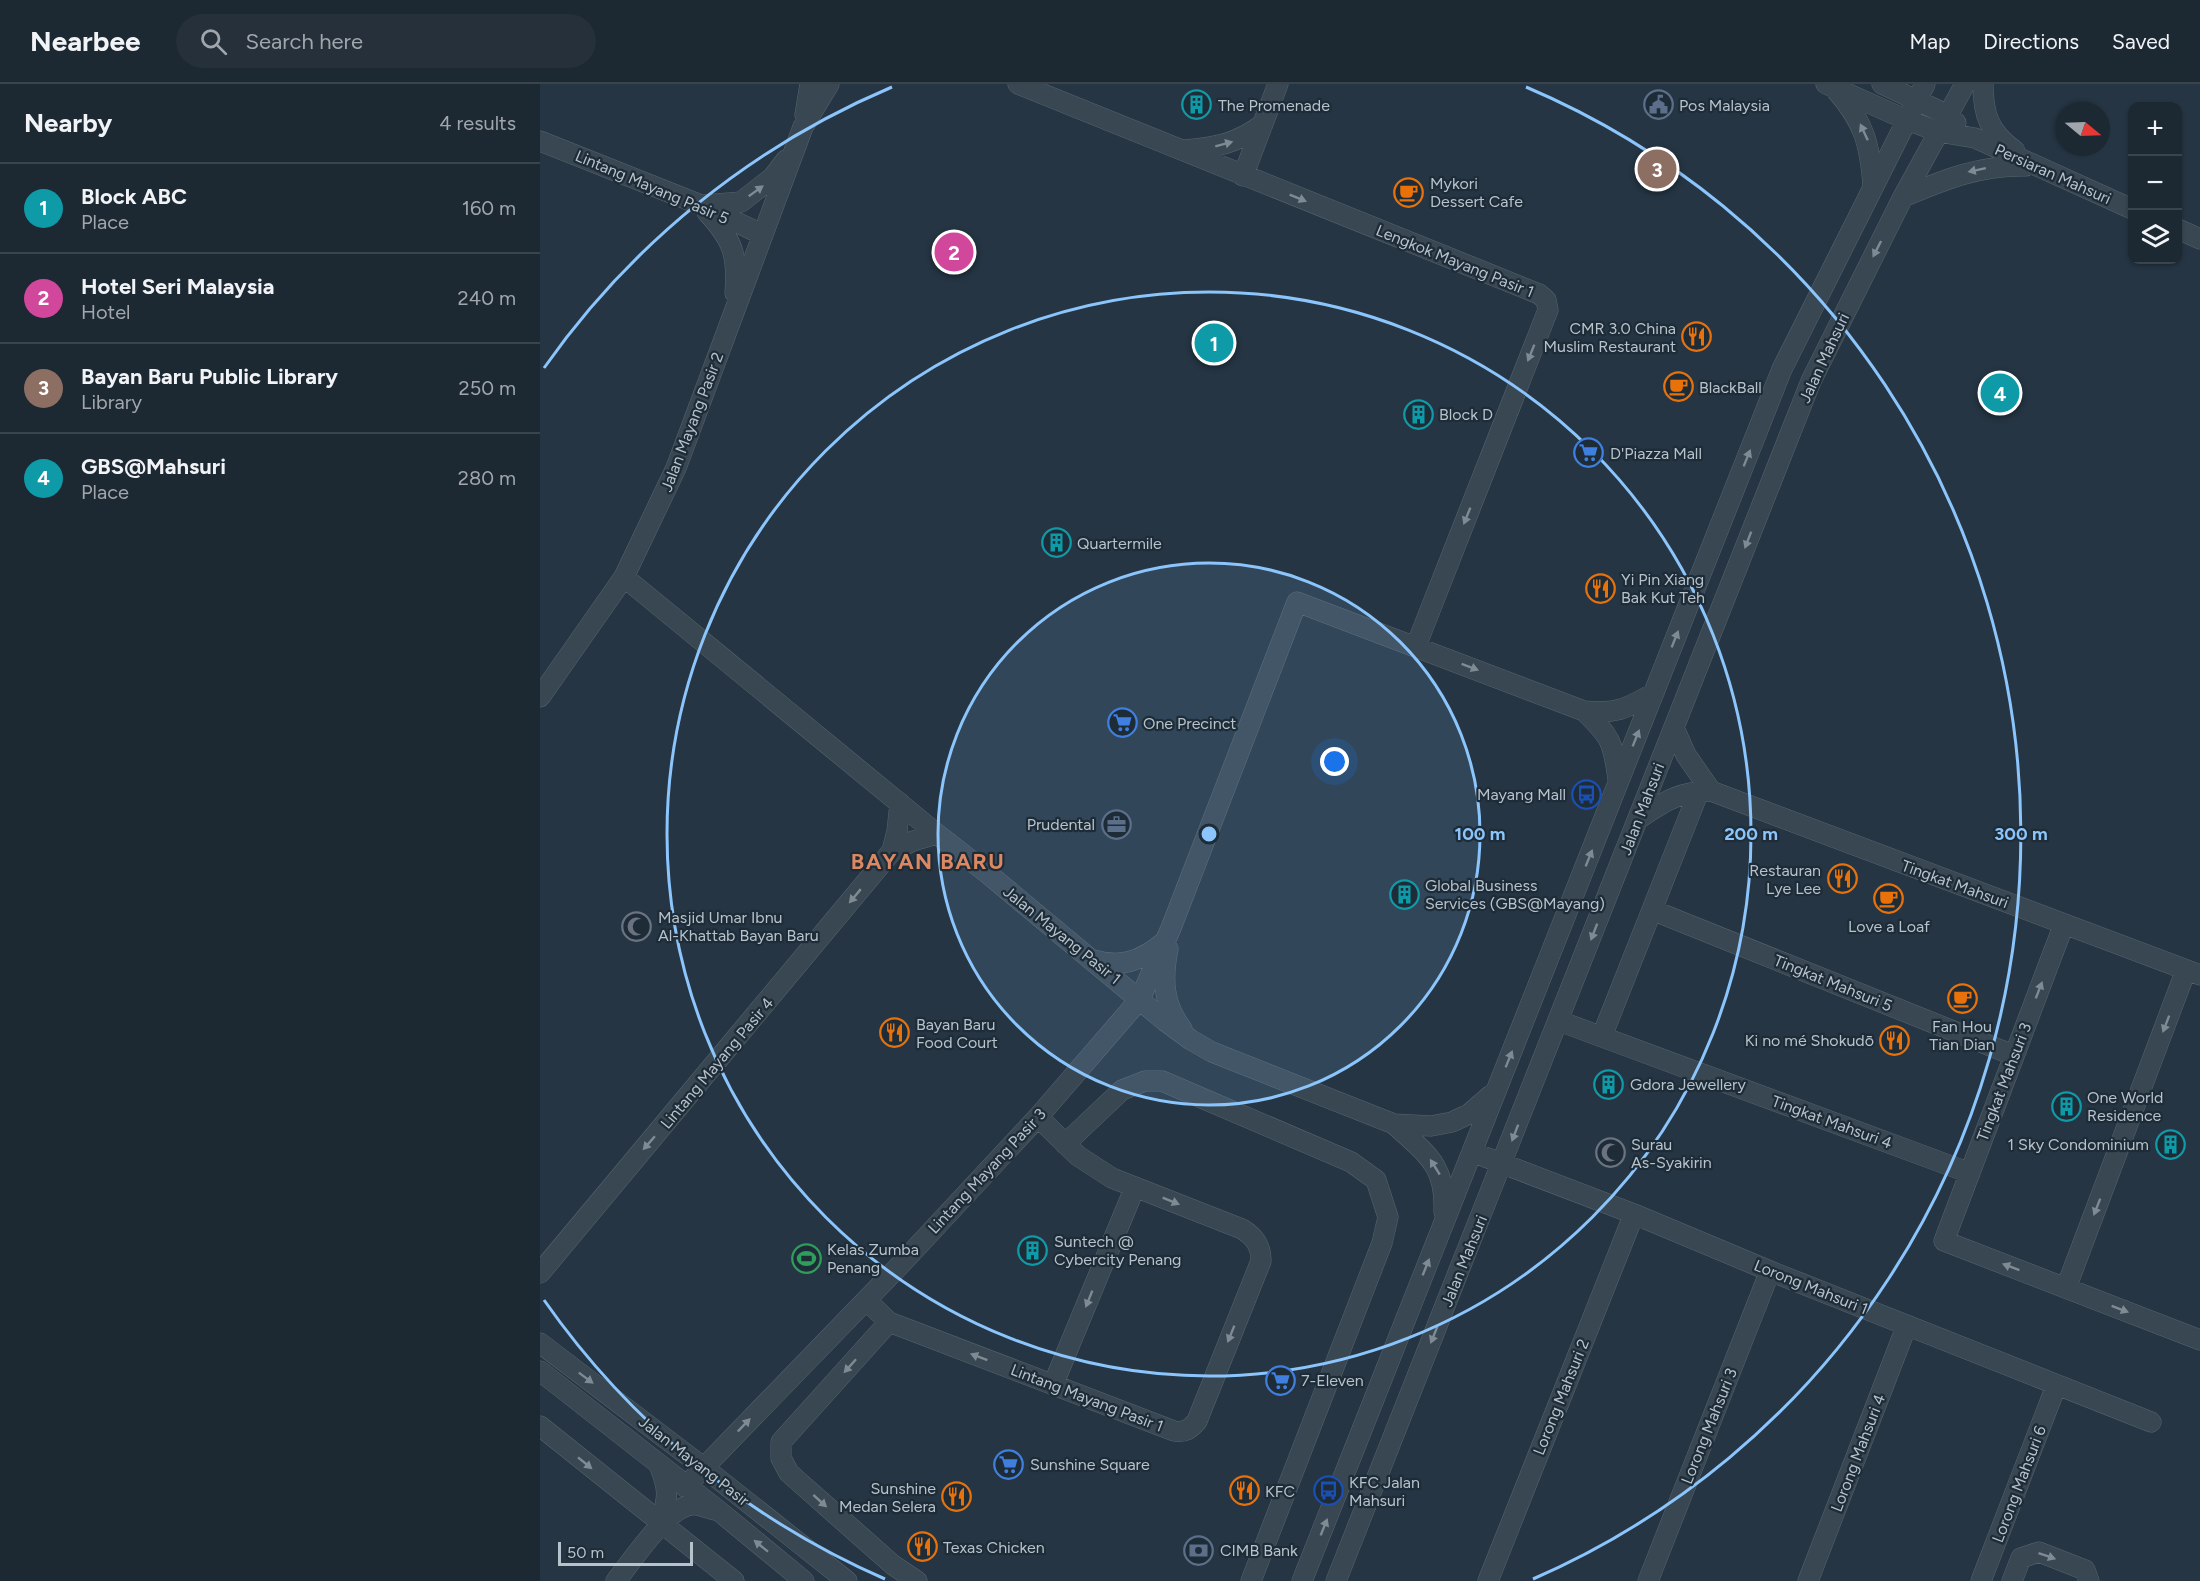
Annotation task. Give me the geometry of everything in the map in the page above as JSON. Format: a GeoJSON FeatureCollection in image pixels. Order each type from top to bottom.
{"type":"FeatureCollection","features":[{"type":"Feature","properties":{"kind":"street","name":"Jalan Mayang Pasir 2"},"geometry":{"type":"LineString","coordinates":[[540,697],[624,577],[676,468],[800,135],[810,84]]}},
{"type":"Feature","properties":{"kind":"street","name":"Jalan Mayang Pasir 2"},"geometry":{"type":"LineString","coordinates":[[800,135],[829,84]]}},
{"type":"Feature","properties":{"kind":"street","name":"Lengkok Mayang Pasir 1"},"geometry":{"type":"LineString","coordinates":[[1018,84],[1539,294],[1546,300],[1548,310],[1416,646]]}},
{"type":"Feature","properties":{"kind":"street"},"geometry":{"type":"LineString","coordinates":[[1243,176],[1278,84]]}},
{"type":"Feature","properties":{"kind":"street","name":"Persiaran Mahsuri"},"geometry":{"type":"LineString","coordinates":[[1882,84],[1921,92],[1943,124]]}},
{"type":"Feature","properties":{"kind":"street","name":"Jalan Mahsuri"},"geometry":{"type":"LineString","coordinates":[[1336,1581],[1503,1164],[1811,381],[1904,197],[1965,84]]}},
{"type":"Feature","properties":{"kind":"street"},"geometry":{"type":"LineString","coordinates":[[1983,84],[1986,118],[2008,146],[2035,166]]}},
{"type":"Feature","properties":{"kind":"street"},"geometry":{"type":"LineString","coordinates":[[1830,86],[1848,104],[1868,141],[1873,186]]}},
{"type":"Feature","properties":{"kind":"street","name":"Persiaran Mahsuri"},"geometry":{"type":"LineString","coordinates":[[1830,86],[1907,120],[1943,124],[2128,207]]}},
{"type":"Feature","properties":{"kind":"street","name":"Jalan Mahsuri"},"geometry":{"type":"LineString","coordinates":[[1302,1581],[1782,369],[1921,92]]}},
{"type":"Feature","properties":{"kind":"street"},"geometry":{"type":"LineString","coordinates":[[1180,150],[1224,145],[1239,140],[1263,124]]}},
{"type":"Feature","properties":{"kind":"street"},"geometry":{"type":"LineString","coordinates":[[701,205],[741,202],[774,177],[800,135]]}},
{"type":"Feature","properties":{"kind":"street","name":"Lintang Mayang Pasir 5"},"geometry":{"type":"LineString","coordinates":[[540,141],[701,205],[763,235]]}},
{"type":"Feature","properties":{"kind":"street"},"geometry":{"type":"LineString","coordinates":[[1904,197],[1940,181],[1976,169],[2004,165],[2035,166]]}},
{"type":"Feature","properties":{"kind":"street"},"geometry":{"type":"LineString","coordinates":[[701,205],[723,230],[733,252],[737,267],[734,314]]}},
{"type":"Feature","properties":{"kind":"street"},"geometry":{"type":"LineString","coordinates":[[2182,231],[2200,239]]}},
{"type":"Feature","properties":{"kind":"street","name":"Jalan Mayang Pasir 1"},"geometry":{"type":"LineString","coordinates":[[624,577],[1191,1040],[1235,1062],[1394,1124],[1431,1126],[1452,1122],[1482,1105],[1497,1088]]}},
{"type":"Feature","properties":{"kind":"street"},"geometry":{"type":"LineString","coordinates":[[1191,1040],[1177,1022],[1163,986],[1168,934],[1297,602],[1584,711],[1612,712],[1624,709],[1654,693]]}},
{"type":"Feature","properties":{"kind":"street"},"geometry":{"type":"LineString","coordinates":[[1584,711],[1611,740],[1619,782]]}},
{"type":"Feature","properties":{"kind":"street"},"geometry":{"type":"LineString","coordinates":[[1674,728],[1705,791]]}},
{"type":"Feature","properties":{"kind":"street"},"geometry":{"type":"LineString","coordinates":[[1638,819],[1671,798],[1705,791]]}},
{"type":"Feature","properties":{"kind":"street"},"geometry":{"type":"LineString","coordinates":[[1602,1036],[1652,910],[1705,791]]}},
{"type":"Feature","properties":{"kind":"street","name":"Tingkat Mahsuri"},"geometry":{"type":"LineString","coordinates":[[1705,791],[2193,972]]}},
{"type":"Feature","properties":{"kind":"street","name":"Lintang Mayang Pasir 4"},"geometry":{"type":"LineString","coordinates":[[892,851],[900,803]]}},
{"type":"Feature","properties":{"kind":"street","name":"Lintang Mayang Pasir 4"},"geometry":{"type":"LineString","coordinates":[[540,1273],[892,851],[913,841],[937,834]]}},
{"type":"Feature","properties":{"kind":"street","name":"Tingkat Mahsuri 5"},"geometry":{"type":"LineString","coordinates":[[1652,910],[2013,1055]]}},
{"type":"Feature","properties":{"kind":"street","name":"Tingkat Mahsuri 3"},"geometry":{"type":"LineString","coordinates":[[2064,924],[1944,1241],[2066,1288]]}},
{"type":"Feature","properties":{"kind":"street"},"geometry":{"type":"LineString","coordinates":[[1091,959],[1116,964],[1132,962],[1144,957],[1168,934]]}},
{"type":"Feature","properties":{"kind":"street","name":"Lintang Mayang Pasir 3"},"geometry":{"type":"LineString","coordinates":[[686,1487],[1038,1117],[1140,999],[1168,934]]}},
{"type":"Feature","properties":{"kind":"street"},"geometry":{"type":"LineString","coordinates":[[2193,972],[2066,1288],[2200,1340]]}},
{"type":"Feature","properties":{"kind":"street","name":"Tingkat Mahsuri 4"},"geometry":{"type":"LineString","coordinates":[[1559,1020],[1970,1173]]}},
{"type":"Feature","properties":{"kind":"street"},"geometry":{"type":"LineString","coordinates":[[1065,1144],[1122,1090],[1145,1081],[1162,1081],[1351,1162],[1376,1180],[1388,1217],[1382,1243],[1251,1581]]}},
{"type":"Feature","properties":{"kind":"street","name":"Lintang Mayang Pasir 1"},"geometry":{"type":"LineString","coordinates":[[866,1300],[889,1322],[1174,1431],[1181,1432],[1192,1426],[1197,1420],[1261,1261],[1261,1251],[1257,1242],[1242,1229],[1112,1178],[1065,1144],[1038,1117]]}},
{"type":"Feature","properties":{"kind":"street","name":"Jalan Mayang Pasir 1"},"geometry":{"type":"LineString","coordinates":[[1394,1124],[1434,1164],[1443,1180],[1444,1223]]}},
{"type":"Feature","properties":{"kind":"street","name":"Lorong Mahsuri 1"},"geometry":{"type":"LineString","coordinates":[[1472,1152],[1634,1214],[1770,1271],[2151,1422]]}},
{"type":"Feature","properties":{"kind":"street"},"geometry":{"type":"LineString","coordinates":[[1053,1385],[1135,1187]]}},
{"type":"Feature","properties":{"kind":"street","name":"Lorong Mahsuri 2"},"geometry":{"type":"LineString","coordinates":[[1488,1581],[1634,1214]]}},
{"type":"Feature","properties":{"kind":"street","name":"Lorong Mahsuri 3"},"geometry":{"type":"LineString","coordinates":[[1648,1581],[1770,1271]]}},
{"type":"Feature","properties":{"kind":"street"},"geometry":{"type":"LineString","coordinates":[[889,1322],[781,1442],[781,1458],[789,1473],[893,1565],[917,1581]]}},
{"type":"Feature","properties":{"kind":"street","name":"Lorong Mahsuri 4"},"geometry":{"type":"LineString","coordinates":[[1808,1581],[1907,1325]]}},
{"type":"Feature","properties":{"kind":"street","name":"Jalan Mayang Pasir"},"geometry":{"type":"LineString","coordinates":[[540,1343],[703,1467],[847,1581]]}},
{"type":"Feature","properties":{"kind":"street","name":"Jalan Mayang Pasir"},"geometry":{"type":"LineString","coordinates":[[540,1371],[719,1511],[804,1581]]}},
{"type":"Feature","properties":{"kind":"street","name":"Lorong Mahsuri 6"},"geometry":{"type":"LineString","coordinates":[[1981,1581],[2056,1386]]}},
{"type":"Feature","properties":{"kind":"street"},"geometry":{"type":"LineString","coordinates":[[540,1426],[734,1581]]}},
{"type":"Feature","properties":{"kind":"street"},"geometry":{"type":"LineString","coordinates":[[660,1467],[668,1495],[661,1524]]}},
{"type":"Feature","properties":{"kind":"street"},"geometry":{"type":"LineString","coordinates":[[616,1581],[661,1524],[686,1506],[694,1504],[719,1511]]}},
{"type":"Feature","properties":{"kind":"street"},"geometry":{"type":"LineString","coordinates":[[2012,1581],[2021,1558],[2039,1552],[2085,1570],[2089,1581]]}},
{"type":"Feature","properties":{"kind":"place","name":"The Promenade"},"geometry":{"type":"Point","coordinates":[1197,105]}},
{"type":"Feature","properties":{"kind":"place","name":"Pos Malaysia"},"geometry":{"type":"Point","coordinates":[1658,105]}},
{"type":"Feature","properties":{"kind":"place","name":"Bayan Baru Public Library"},"geometry":{"type":"Point","coordinates":[1657,169]}},
{"type":"Feature","properties":{"kind":"place","name":"Mykori Dessert Cafe"},"geometry":{"type":"Point","coordinates":[1409,192]}},
{"type":"Feature","properties":{"kind":"place","name":"Hotel Seri Malaysia"},"geometry":{"type":"Point","coordinates":[954,252]}},
{"type":"Feature","properties":{"kind":"place","name":"CMR 3.0 China Muslim Restaurant"},"geometry":{"type":"Point","coordinates":[1697,337]}},
{"type":"Feature","properties":{"kind":"place","name":"Block ABC"},"geometry":{"type":"Point","coordinates":[1214,343]}},
{"type":"Feature","properties":{"kind":"place","name":"BlackBall"},"geometry":{"type":"Point","coordinates":[1678,387]}},
{"type":"Feature","properties":{"kind":"place","name":"GBS@Mahsuri"},"geometry":{"type":"Point","coordinates":[2000,393]}},
{"type":"Feature","properties":{"kind":"place","name":"Block D"},"geometry":{"type":"Point","coordinates":[1418,414]}},
{"type":"Feature","properties":{"kind":"place","name":"D'Piazza Mall"},"geometry":{"type":"Point","coordinates":[1589,453]}},
{"type":"Feature","properties":{"kind":"place","name":"Quartermile"},"geometry":{"type":"Point","coordinates":[1056,543]}},
{"type":"Feature","properties":{"kind":"place","name":"Yi Pin Xiang Bak Kut Teh"},"geometry":{"type":"Point","coordinates":[1600,588]}},
{"type":"Feature","properties":{"kind":"place","name":"One Precinct"},"geometry":{"type":"Point","coordinates":[1122,723]}},
{"type":"Feature","properties":{"kind":"place","name":"Mayang Mall"},"geometry":{"type":"Point","coordinates":[1587,794]}},
{"type":"Feature","properties":{"kind":"place","name":"Prudental"},"geometry":{"type":"Point","coordinates":[1116,824]}},
{"type":"Feature","properties":{"kind":"place","name":"Restauran Lye Lee"},"geometry":{"type":"Point","coordinates":[1842,879]}},
{"type":"Feature","properties":{"kind":"place","name":"Global Business Services (GBS@Mayang)"},"geometry":{"type":"Point","coordinates":[1404,894]}},
{"type":"Feature","properties":{"kind":"place","name":"Love a Loaf"},"geometry":{"type":"Point","coordinates":[1889,898]}},
{"type":"Feature","properties":{"kind":"place","name":"Masjid Umar Ibnu Al-Khattab Bayan Baru"},"geometry":{"type":"Point","coordinates":[637,926]}},
{"type":"Feature","properties":{"kind":"place","name":"Fan Hou Tian Dian"},"geometry":{"type":"Point","coordinates":[1962,998]}},
{"type":"Feature","properties":{"kind":"place","name":"Bayan Baru Food Court"},"geometry":{"type":"Point","coordinates":[895,1033]}},
{"type":"Feature","properties":{"kind":"place","name":"Ki no mé Shokudō"},"geometry":{"type":"Point","coordinates":[1895,1040]}},
{"type":"Feature","properties":{"kind":"place","name":"Gdora Jewellery"},"geometry":{"type":"Point","coordinates":[1609,1084]}},
{"type":"Feature","properties":{"kind":"place","name":"One World Residence"},"geometry":{"type":"Point","coordinates":[2066,1106]}},
{"type":"Feature","properties":{"kind":"place","name":"1 Sky Condominium"},"geometry":{"type":"Point","coordinates":[2170,1144]}},
{"type":"Feature","properties":{"kind":"place","name":"Surau As-Syakirin"},"geometry":{"type":"Point","coordinates":[1610,1153]}},
{"type":"Feature","properties":{"kind":"place","name":"Suntech @ Cybercity Penang"},"geometry":{"type":"Point","coordinates":[1033,1250]}},
{"type":"Feature","properties":{"kind":"place","name":"Kelas Zumba Penang"},"geometry":{"type":"Point","coordinates":[806,1258]}},
{"type":"Feature","properties":{"kind":"place","name":"7-Eleven"},"geometry":{"type":"Point","coordinates":[1280,1380]}},
{"type":"Feature","properties":{"kind":"place","name":"Sunshine Square"},"geometry":{"type":"Point","coordinates":[1009,1464]}},
{"type":"Feature","properties":{"kind":"place","name":"KFC"},"geometry":{"type":"Point","coordinates":[1244,1491]}},
{"type":"Feature","properties":{"kind":"place","name":"KFC Jalan Mahsuri"},"geometry":{"type":"Point","coordinates":[1328,1491]}},
{"type":"Feature","properties":{"kind":"place","name":"Sunshine Medan Selera"},"geometry":{"type":"Point","coordinates":[957,1497]}},
{"type":"Feature","properties":{"kind":"place","name":"Texas Chicken"},"geometry":{"type":"Point","coordinates":[922,1547]}},
{"type":"Feature","properties":{"kind":"place","name":"CIMB Bank"},"geometry":{"type":"Point","coordinates":[1199,1550]}},
{"type":"Feature","properties":{"kind":"district","name":"BAYAN BARU"},"geometry":{"type":"Point","coordinates":[928,861]}}]}
